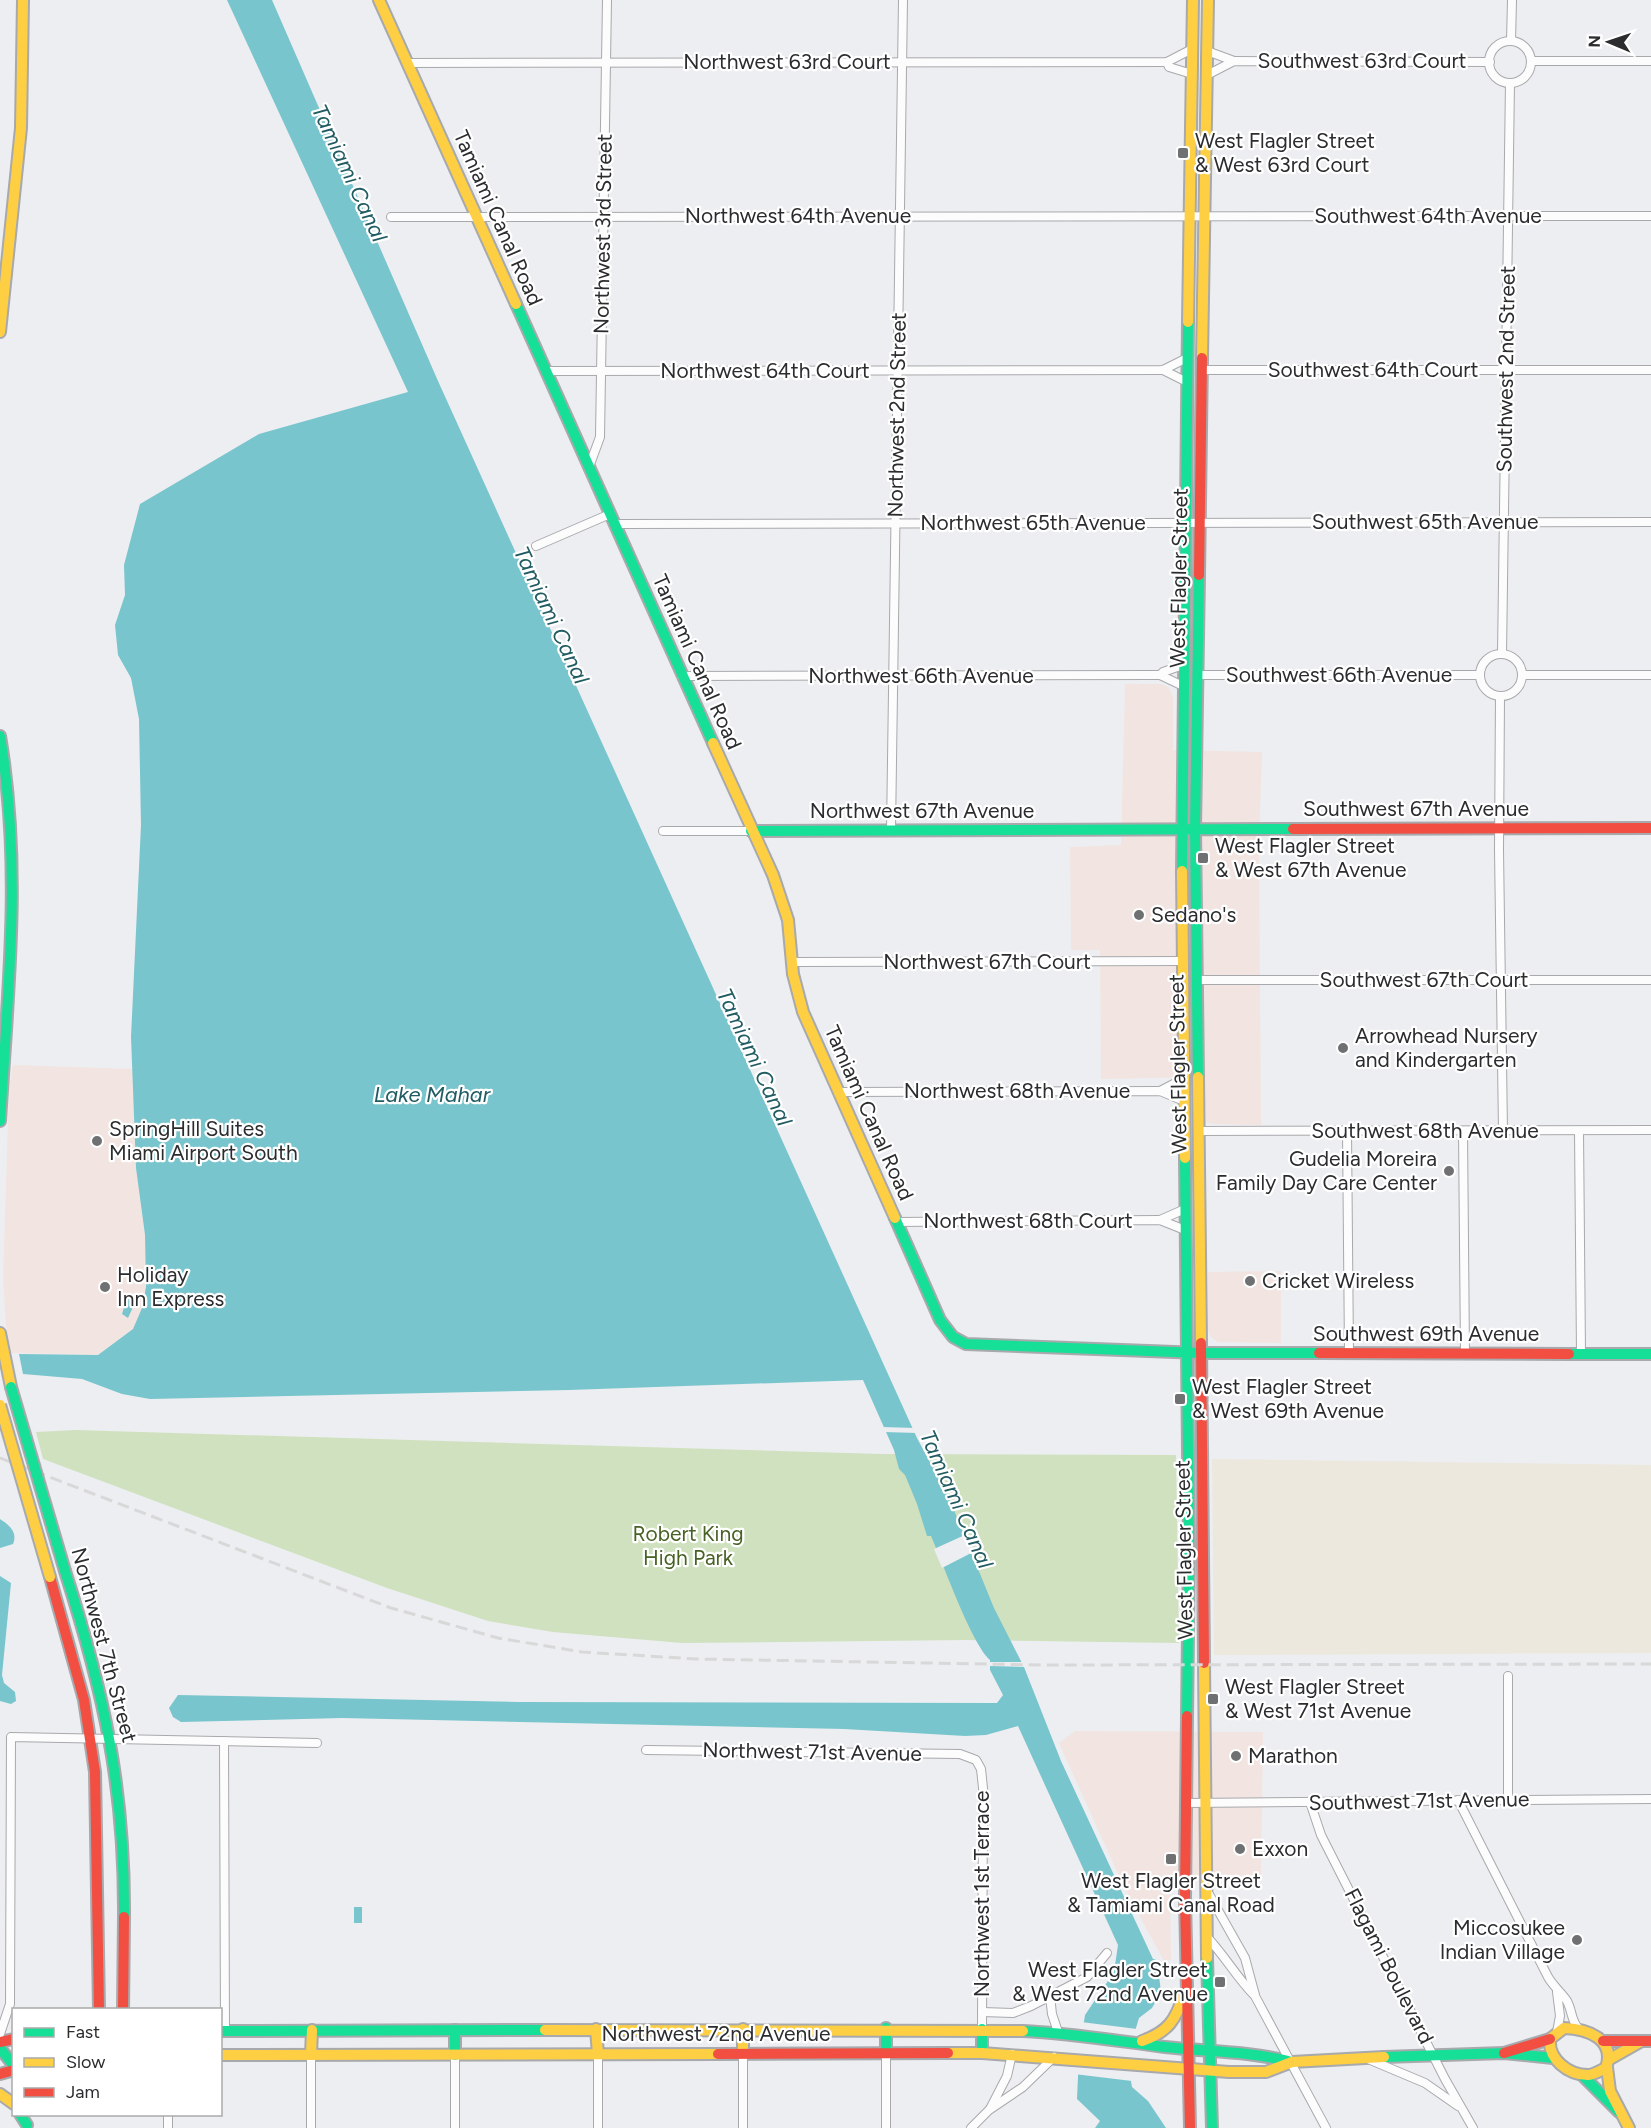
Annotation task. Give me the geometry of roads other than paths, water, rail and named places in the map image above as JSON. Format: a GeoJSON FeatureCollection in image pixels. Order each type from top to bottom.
{"type":"FeatureCollection","features":[{"type":"Feature","properties":{"kind":"main road"},"geometry":{"type":"LineString","coordinates":[[0,332],[21,128],[23,0]]}},
{"type":"Feature","properties":{"kind":"main road","name":"Tamiami Canal Road"},"geometry":{"type":"LineString","coordinates":[[379,0],[785,906],[792,962],[802,1012],[940,1320],[960,1341]]}},
{"type":"Feature","properties":{"kind":"main road","name":"West Flagler Street"},"geometry":{"type":"LineString","coordinates":[[1190,2128],[1185,1899],[1189,1550],[1181,830],[1193,0]]}},
{"type":"Feature","properties":{"kind":"main road","name":"West Flagler Street"},"geometry":{"type":"LineString","coordinates":[[1208,0],[1195,829],[1206,1889],[1212,2128]]}},
{"type":"Feature","properties":{"kind":"main road"},"geometry":{"type":"LineString","coordinates":[[0,736],[10,787],[15,895],[0,1121]]}},
{"type":"Feature","properties":{"kind":"main road","name":"Southwest 67th Avenue"},"geometry":{"type":"LineString","coordinates":[[1181,830],[1651,828]]}},
{"type":"Feature","properties":{"kind":"main road","name":"Northwest 67th Avenue"},"geometry":{"type":"LineString","coordinates":[[751,831],[1181,830]]}},
{"type":"Feature","properties":{"kind":"main road","name":"Northwest 7th Street"},"geometry":{"type":"LineString","coordinates":[[0,1333],[11,1387],[98,1678],[112,1740],[122,1824],[123,2008]]}},
{"type":"Feature","properties":{"kind":"main road","name":"Southwest 69th Avenue"},"geometry":{"type":"LineString","coordinates":[[960,1341],[979,1347],[1187,1353],[1651,1354]]}},
{"type":"Feature","properties":{"kind":"main road","name":"Northwest 7th Street"},"geometry":{"type":"LineString","coordinates":[[0,1406],[75,1664],[92,1739],[98,1820],[99,2008]]}},
{"type":"Feature","properties":{"kind":"main road"},"geometry":{"type":"LineString","coordinates":[[1189,1550],[1204,1551]]}},
{"type":"Feature","properties":{"kind":"main road"},"geometry":{"type":"LineString","coordinates":[[1139,2042],[1159,2036],[1172,2026],[1187,1985]]}},
{"type":"Feature","properties":{"kind":"main road"},"geometry":{"type":"LineString","coordinates":[[886,2028],[886,2052]]}},
{"type":"Feature","properties":{"kind":"main road"},"geometry":{"type":"LineString","coordinates":[[1504,2054],[1512,2049],[1537,2046],[1564,2028],[1578,2028],[1603,2041],[1609,2048],[1609,2085],[1619,2112],[1629,2128]]}},
{"type":"Feature","properties":{"kind":"main road"},"geometry":{"type":"LineString","coordinates":[[596,2029],[598,2054]]}},
{"type":"Feature","properties":{"kind":"main road"},"geometry":{"type":"LineString","coordinates":[[743,2029],[743,2053]]}},
{"type":"Feature","properties":{"kind":"main road"},"geometry":{"type":"LineString","coordinates":[[982,2029],[982,2053]]}},
{"type":"Feature","properties":{"kind":"main road","name":"Northwest 72nd Avenue"},"geometry":{"type":"LineString","coordinates":[[223,2030],[982,2029],[1058,2032],[1189,2049],[1257,2053],[1292,2062]]}},
{"type":"Feature","properties":{"kind":"main road"},"geometry":{"type":"LineString","coordinates":[[311,2055],[312,2030]]}},
{"type":"Feature","properties":{"kind":"main road"},"geometry":{"type":"LineString","coordinates":[[455,2030],[455,2055]]}},
{"type":"Feature","properties":{"kind":"main road"},"geometry":{"type":"LineString","coordinates":[[1553,2058],[1549,2049],[1554,2035]]}},
{"type":"Feature","properties":{"kind":"main road"},"geometry":{"type":"LineString","coordinates":[[1603,2041],[1646,2041]]}},
{"type":"Feature","properties":{"kind":"main road"},"geometry":{"type":"LineString","coordinates":[[1580,2074],[1595,2075],[1609,2063],[1646,2041]]}},
{"type":"Feature","properties":{"kind":"main road"},"geometry":{"type":"LineString","coordinates":[[0,2048],[12,2065]]}},
{"type":"Feature","properties":{"kind":"main road","name":"Northwest 72nd Avenue"},"geometry":{"type":"LineString","coordinates":[[222,2055],[982,2053],[1054,2057],[1136,2067],[1211,2072],[1266,2072],[1292,2062]]}},
{"type":"Feature","properties":{"kind":"main road"},"geometry":{"type":"LineString","coordinates":[[1292,2062],[1434,2055],[1504,2054],[1513,2057],[1539,2054],[1553,2058],[1566,2068],[1590,2080],[1612,2108],[1619,2112]]}},
{"type":"Feature","properties":{"kind":"street","name":"Northwest 3rd Street"},"geometry":{"type":"LineString","coordinates":[[589,467],[600,437],[607,0]]}},
{"type":"Feature","properties":{"kind":"street","name":"Northwest 2nd Street"},"geometry":{"type":"LineString","coordinates":[[891,830],[903,0]]}},
{"type":"Feature","properties":{"kind":"street"},"geometry":{"type":"LineString","coordinates":[[1511,41],[1512,0]]}},
{"type":"Feature","properties":{"kind":"street"},"geometry":{"type":"LineString","coordinates":[[1511,41],[1523,45],[1531,61],[1525,77],[1510,83],[1498,79],[1490,62],[1491,56],[1499,45],[1511,41]]}},
{"type":"Feature","properties":{"kind":"street","name":"Northwest 63rd Court"},"geometry":{"type":"LineString","coordinates":[[407,63],[1167,62],[1192,48]]}},
{"type":"Feature","properties":{"kind":"street","name":"Southwest 63rd Court"},"geometry":{"type":"LineString","coordinates":[[1207,51],[1234,61],[1490,62]]}},
{"type":"Feature","properties":{"kind":"street","name":"Southwest 63rd Court"},"geometry":{"type":"LineString","coordinates":[[1207,75],[1234,61]]}},
{"type":"Feature","properties":{"kind":"street"},"geometry":{"type":"LineString","coordinates":[[1531,61],[1651,61]]}},
{"type":"Feature","properties":{"kind":"street","name":"Northwest 63rd Court"},"geometry":{"type":"LineString","coordinates":[[1167,62],[1169,67],[1192,74]]}},
{"type":"Feature","properties":{"kind":"street","name":"Southwest 2nd Street"},"geometry":{"type":"LineString","coordinates":[[1502,654],[1510,83]]}},
{"type":"Feature","properties":{"kind":"street","name":"Northwest 64th Avenue"},"geometry":{"type":"LineString","coordinates":[[391,217],[1204,216]]}},
{"type":"Feature","properties":{"kind":"street","name":"Southwest 64th Avenue"},"geometry":{"type":"LineString","coordinates":[[1204,216],[1651,216]]}},
{"type":"Feature","properties":{"kind":"street","name":"Northwest 64th Court"},"geometry":{"type":"LineString","coordinates":[[546,371],[1163,370],[1187,358]]}},
{"type":"Feature","properties":{"kind":"street","name":"Northwest 64th Court"},"geometry":{"type":"LineString","coordinates":[[1163,370],[1187,382]]}},
{"type":"Feature","properties":{"kind":"street","name":"Southwest 64th Court"},"geometry":{"type":"LineString","coordinates":[[1202,370],[1651,370]]}},
{"type":"Feature","properties":{"kind":"street","name":"Northwest 65th Avenue"},"geometry":{"type":"LineString","coordinates":[[536,546],[612,519],[895,523],[1200,522]]}},
{"type":"Feature","properties":{"kind":"street","name":"Southwest 65th Avenue"},"geometry":{"type":"LineString","coordinates":[[1200,522],[1651,522]]}},
{"type":"Feature","properties":{"kind":"street"},"geometry":{"type":"LineString","coordinates":[[1502,654],[1516,661],[1522,675],[1517,688],[1509,694],[1500,696],[1486,690],[1480,675],[1486,660],[1502,654]]}},
{"type":"Feature","properties":{"kind":"street","name":"Northwest 66th Avenue"},"geometry":{"type":"LineString","coordinates":[[1160,675],[1183,665]]}},
{"type":"Feature","properties":{"kind":"street","name":"Northwest 66th Avenue"},"geometry":{"type":"LineString","coordinates":[[682,676],[1160,675],[1183,686]]}},
{"type":"Feature","properties":{"kind":"street","name":"Southwest 66th Avenue"},"geometry":{"type":"LineString","coordinates":[[1197,675],[1480,675]]}},
{"type":"Feature","properties":{"kind":"street"},"geometry":{"type":"LineString","coordinates":[[1522,675],[1651,675]]}},
{"type":"Feature","properties":{"kind":"street"},"geometry":{"type":"LineString","coordinates":[[1500,696],[1499,828],[1503,1131]]}},
{"type":"Feature","properties":{"kind":"street","name":"Northwest 67th Avenue"},"geometry":{"type":"LineString","coordinates":[[663,831],[751,831]]}},
{"type":"Feature","properties":{"kind":"street","name":"Northwest 67th Court"},"geometry":{"type":"LineString","coordinates":[[792,962],[1182,961]]}},
{"type":"Feature","properties":{"kind":"street","name":"Southwest 67th Court"},"geometry":{"type":"LineString","coordinates":[[1197,980],[1651,980]]}},
{"type":"Feature","properties":{"kind":"street","name":"Northwest 68th Avenue"},"geometry":{"type":"LineString","coordinates":[[1160,1090],[1184,1078]]}},
{"type":"Feature","properties":{"kind":"street","name":"Northwest 68th Avenue"},"geometry":{"type":"LineString","coordinates":[[838,1092],[1160,1090],[1184,1101]]}},
{"type":"Feature","properties":{"kind":"street","name":"Southwest 68th Avenue"},"geometry":{"type":"LineString","coordinates":[[1198,1131],[1651,1130]]}},
{"type":"Feature","properties":{"kind":"street"},"geometry":{"type":"LineString","coordinates":[[1347,1131],[1348,1354]]}},
{"type":"Feature","properties":{"kind":"street"},"geometry":{"type":"LineString","coordinates":[[1463,1131],[1465,1354]]}},
{"type":"Feature","properties":{"kind":"street"},"geometry":{"type":"LineString","coordinates":[[1579,1131],[1581,1354]]}},
{"type":"Feature","properties":{"kind":"street","name":"Northwest 68th Court"},"geometry":{"type":"LineString","coordinates":[[1160,1220],[1185,1209]]}},
{"type":"Feature","properties":{"kind":"street","name":"Northwest 68th Court"},"geometry":{"type":"LineString","coordinates":[[896,1222],[1160,1220],[1185,1230]]}},
{"type":"Feature","properties":{"kind":"street"},"geometry":{"type":"LineString","coordinates":[[1508,1676],[1508,1800]]}},
{"type":"Feature","properties":{"kind":"street"},"geometry":{"type":"LineString","coordinates":[[0,2034],[10,2004],[11,1737],[317,1743]]}},
{"type":"Feature","properties":{"kind":"street"},"geometry":{"type":"LineString","coordinates":[[223,2030],[224,1742]]}},
{"type":"Feature","properties":{"kind":"street","name":"Northwest 71st Avenue"},"geometry":{"type":"LineString","coordinates":[[646,1749],[960,1754],[976,1760]]}},
{"type":"Feature","properties":{"kind":"street","name":"Northwest 1st Terrace"},"geometry":{"type":"LineString","coordinates":[[976,1760],[981,1769],[983,1788],[982,2029]]}},
{"type":"Feature","properties":{"kind":"street","name":"Southwest 71st Avenue"},"geometry":{"type":"LineString","coordinates":[[1187,1803],[1651,1799]]}},
{"type":"Feature","properties":{"kind":"street"},"geometry":{"type":"LineString","coordinates":[[1458,1800],[1557,1992],[1560,2016],[1554,2035]]}},
{"type":"Feature","properties":{"kind":"street","name":"Flagami Boulevard"},"geometry":{"type":"LineString","coordinates":[[1310,1802],[1321,1835],[1473,2128]]}},
{"type":"Feature","properties":{"kind":"street"},"geometry":{"type":"LineString","coordinates":[[1206,1889],[1245,1958],[1256,1996],[1326,2128]]}},
{"type":"Feature","properties":{"kind":"street"},"geometry":{"type":"LineString","coordinates":[[1207,1937],[1224,1955],[1239,1980],[1256,1996]]}},
{"type":"Feature","properties":{"kind":"street"},"geometry":{"type":"LineString","coordinates":[[982,2012],[1012,2013],[1050,1996],[1087,1977],[1107,1953]]}},
{"type":"Feature","properties":{"kind":"street"},"geometry":{"type":"LineString","coordinates":[[1557,1992],[1566,1999],[1572,2021],[1578,2028]]}},
{"type":"Feature","properties":{"kind":"street"},"geometry":{"type":"LineString","coordinates":[[1050,1996],[1052,2014],[1058,2032]]}},
{"type":"Feature","properties":{"kind":"street"},"geometry":{"type":"LineString","coordinates":[[10,2004],[12,2010]]}},
{"type":"Feature","properties":{"kind":"street"},"geometry":{"type":"LineString","coordinates":[[886,2052],[886,2128]]}},
{"type":"Feature","properties":{"kind":"street"},"geometry":{"type":"LineString","coordinates":[[743,2053],[743,2128]]}},
{"type":"Feature","properties":{"kind":"street"},"geometry":{"type":"LineString","coordinates":[[598,2054],[598,2128]]}},
{"type":"Feature","properties":{"kind":"street"},"geometry":{"type":"LineString","coordinates":[[989,2110],[1007,2076],[1012,2054]]}},
{"type":"Feature","properties":{"kind":"street"},"geometry":{"type":"LineString","coordinates":[[311,2055],[311,2128]]}},
{"type":"Feature","properties":{"kind":"street"},"geometry":{"type":"LineString","coordinates":[[455,2055],[455,2128]]}},
{"type":"Feature","properties":{"kind":"street"},"geometry":{"type":"LineString","coordinates":[[971,2128],[989,2110],[1016,2093],[1054,2057]]}},
{"type":"Feature","properties":{"kind":"street"},"geometry":{"type":"LineString","coordinates":[[1366,2058],[1425,2083],[1462,2108]]}},
{"type":"Feature","properties":{"kind":"water","name":"Lake Mahar"},"geometry":{"type":"Polygon","coordinates":[[[227,0],[272,0],[438,381],[917,1438],[949,1498],[994,1608],[1024,1667],[1061,1761],[1153,1959],[1157,1960],[1161,1992],[1152,2008],[1139,2018],[1127,2058],[1132,2087],[1148,2101],[1166,2128],[1095,2128],[1100,2121],[1077,2099],[1079,2054],[1085,2015],[1114,1972],[1118,1945],[1018,1726],[986,1735],[965,1736],[844,1729],[342,1718],[181,1722],[173,1717],[169,1708],[178,1695],[518,1702],[997,1703],[1003,1695],[990,1670],[990,1660],[974,1637],[966,1620],[931,1536],[927,1536],[917,1504],[905,1475],[899,1469],[894,1450],[863,1380],[569,1390],[150,1399],[122,1394],[82,1379],[23,1374],[19,1354],[98,1355],[133,1329],[142,1308],[146,1287],[145,1235],[136,1168],[131,1037],[141,825],[139,719],[131,678],[118,655],[115,625],[125,595],[124,565],[140,504],[259,434],[408,392],[227,0]]]}},
{"type":"Feature","properties":{"kind":"water"},"geometry":{"type":"Polygon","coordinates":[[[127,1298],[133,1298],[133,1307],[128,1318],[122,1314],[127,1298]]]}},
{"type":"Feature","properties":{"kind":"water"},"geometry":{"type":"Polygon","coordinates":[[[0,1519],[13,1532],[14,1540],[13,1544],[0,1548],[0,1519]]]}},
{"type":"Feature","properties":{"kind":"water"},"geometry":{"type":"Polygon","coordinates":[[[0,1576],[11,1583],[2,1675],[4,1683],[15,1692],[16,1701],[11,1704],[0,1701],[0,1576]]]}},
{"type":"Feature","properties":{"kind":"water"},"geometry":{"type":"Polygon","coordinates":[[[354,1907],[362,1907],[362,1923],[354,1923],[354,1907]]]}},
{"type":"Feature","properties":{"kind":"railway"},"geometry":{"type":"LineString","coordinates":[[0,1458],[391,1608],[498,1638],[582,1652],[696,1659],[1042,1665],[1651,1664]]}},
{"type":"Feature","properties":{"kind":"place","name":"West Flagler Street & West 63rd Court"},"geometry":{"type":"Point","coordinates":[1183,153]}},
{"type":"Feature","properties":{"kind":"place","name":"West Flagler Street & West 67th Avenue"},"geometry":{"type":"Point","coordinates":[1203,858]}},
{"type":"Feature","properties":{"kind":"place","name":"Sedano's"},"geometry":{"type":"Point","coordinates":[1139,915]}},
{"type":"Feature","properties":{"kind":"place","name":"Arrowhead Nursery and Kindergarten"},"geometry":{"type":"Point","coordinates":[1343,1048]}},
{"type":"Feature","properties":{"kind":"place","name":"SpringHill Suites Miami Airport South"},"geometry":{"type":"Point","coordinates":[97,1141]}},
{"type":"Feature","properties":{"kind":"place","name":"Gudelia Moreira Family Day Care Center"},"geometry":{"type":"Point","coordinates":[1449,1171]}},
{"type":"Feature","properties":{"kind":"place","name":"Cricket Wireless"},"geometry":{"type":"Point","coordinates":[1250,1281]}},
{"type":"Feature","properties":{"kind":"place","name":"Holiday Inn Express"},"geometry":{"type":"Point","coordinates":[105,1287]}},
{"type":"Feature","properties":{"kind":"place","name":"West Flagler Street & West 69th Avenue"},"geometry":{"type":"Point","coordinates":[1180,1399]}},
{"type":"Feature","properties":{"kind":"place","name":"West Flagler Street & West 71st Avenue"},"geometry":{"type":"Point","coordinates":[1213,1699]}},
{"type":"Feature","properties":{"kind":"place","name":"Marathon"},"geometry":{"type":"Point","coordinates":[1236,1756]}},
{"type":"Feature","properties":{"kind":"place","name":"Exxon"},"geometry":{"type":"Point","coordinates":[1240,1849]}},
{"type":"Feature","properties":{"kind":"place","name":"West Flagler Street & Tamiami Canal Road"},"geometry":{"type":"Point","coordinates":[1171,1859]}},
{"type":"Feature","properties":{"kind":"place","name":"Miccosukee Indian Village"},"geometry":{"type":"Point","coordinates":[1577,1940]}},
{"type":"Feature","properties":{"kind":"place","name":"West Flagler Street & West 72nd Avenue"},"geometry":{"type":"Point","coordinates":[1220,1982]}},
{"type":"Feature","properties":{"kind":"water label","name":"Tamiami Canal"},"geometry":{"type":"Point","coordinates":[350,173]}},
{"type":"Feature","properties":{"kind":"water label","name":"Tamiami Canal"},"geometry":{"type":"Point","coordinates":[552,615]}},
{"type":"Feature","properties":{"kind":"water label","name":"Tamiami Canal"},"geometry":{"type":"Point","coordinates":[755,1057]}},
{"type":"Feature","properties":{"kind":"water label","name":"Tamiami Canal"},"geometry":{"type":"Point","coordinates":[957,1499]}},
{"type":"Feature","properties":{"kind":"park label","name":"Robert King High Park"},"geometry":{"type":"Point","coordinates":[688,1546]}}]}
